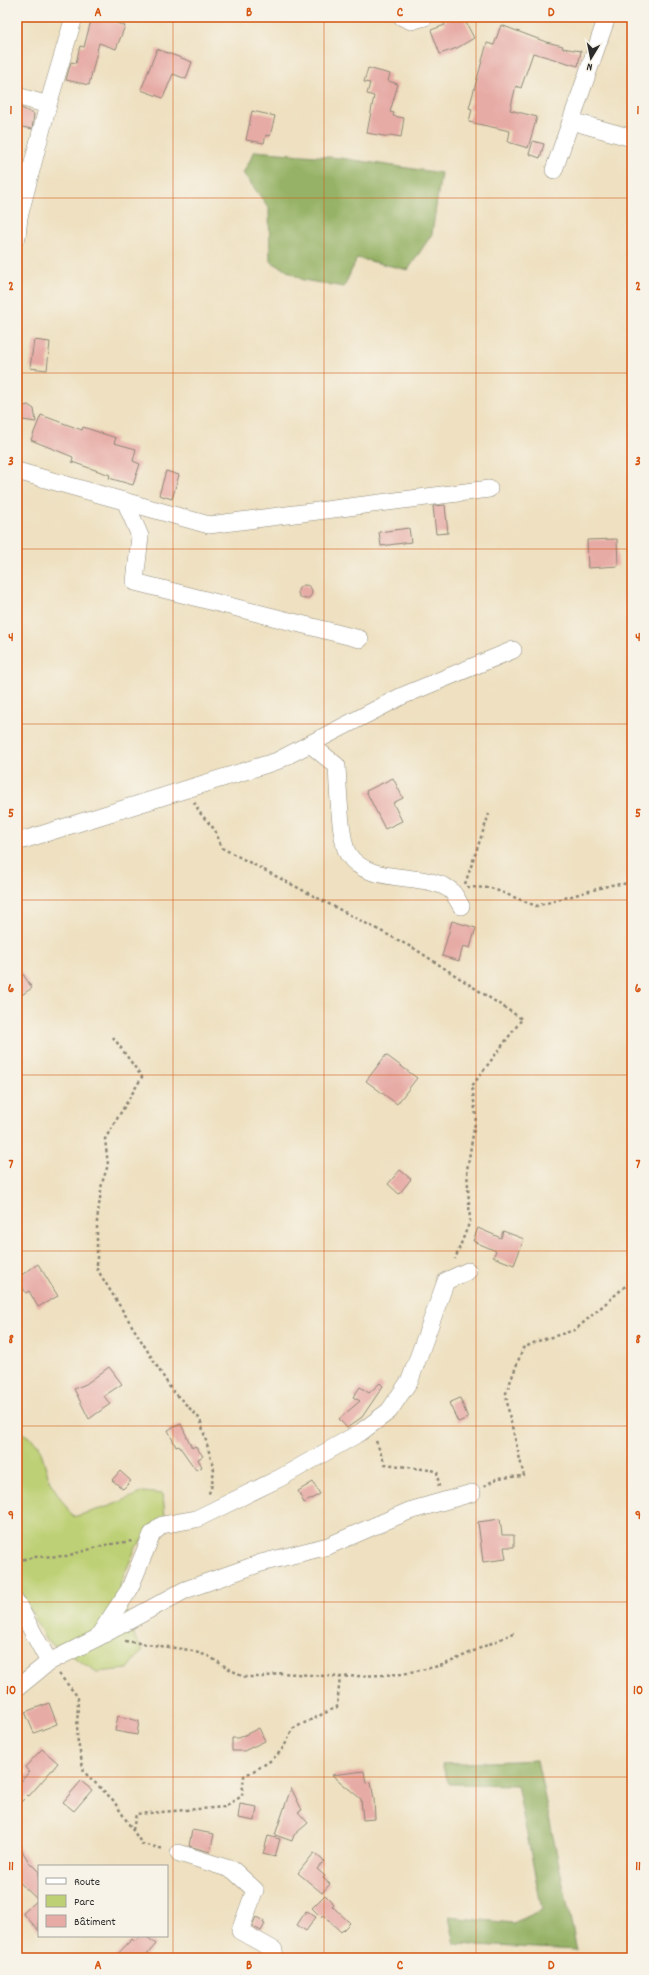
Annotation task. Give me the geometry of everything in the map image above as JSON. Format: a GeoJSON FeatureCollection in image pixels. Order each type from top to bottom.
{"type":"FeatureCollection","features":[{"type":"Feature","properties":{"kind":"street"},"geometry":{"type":"LineString","coordinates":[[17,237],[18,217],[48,105],[74,17]]}},
{"type":"Feature","properties":{"kind":"street"},"geometry":{"type":"LineString","coordinates":[[402,17],[411,21],[425,17]]}},
{"type":"Feature","properties":{"kind":"street"},"geometry":{"type":"LineString","coordinates":[[554,170],[607,17]]}},
{"type":"Feature","properties":{"kind":"street"},"geometry":{"type":"LineString","coordinates":[[17,96],[48,105]]}},
{"type":"Feature","properties":{"kind":"street"},"geometry":{"type":"LineString","coordinates":[[571,121],[632,138]]}},
{"type":"Feature","properties":{"kind":"street"},"geometry":{"type":"LineString","coordinates":[[17,470],[209,525],[489,489]]}},
{"type":"Feature","properties":{"kind":"street"},"geometry":{"type":"LineString","coordinates":[[125,501],[140,536],[135,582],[360,639]]}},
{"type":"Feature","properties":{"kind":"street"},"geometry":{"type":"LineString","coordinates":[[17,842],[278,761],[402,696],[513,650]]}},
{"type":"Feature","properties":{"kind":"street"},"geometry":{"type":"LineString","coordinates":[[310,744],[337,766],[341,820],[347,853],[357,865],[384,875],[432,882],[450,889],[461,906]]}},
{"type":"Feature","properties":{"kind":"street"},"geometry":{"type":"LineString","coordinates":[[97,1638],[129,1590],[149,1539],[152,1534],[162,1525],[196,1518],[280,1478],[370,1426],[389,1411],[410,1380],[446,1281],[468,1271]]}},
{"type":"Feature","properties":{"kind":"street"},"geometry":{"type":"LineString","coordinates":[[17,1688],[49,1662],[97,1638],[185,1590],[261,1563],[328,1546],[409,1511],[472,1493]]}},
{"type":"Feature","properties":{"kind":"street"},"geometry":{"type":"LineString","coordinates":[[17,1602],[49,1662]]}},
{"type":"Feature","properties":{"kind":"street"},"geometry":{"type":"LineString","coordinates":[[179,1853],[233,1870],[255,1890],[240,1931],[274,1950],[275,1958]]}},
{"type":"Feature","properties":{"kind":"path"},"geometry":{"type":"LineString","coordinates":[[187,789],[200,813],[216,830],[222,848],[415,949],[522,1019],[472,1086],[476,1117],[468,1170],[470,1221],[446,1281]]}},
{"type":"Feature","properties":{"kind":"path"},"geometry":{"type":"LineString","coordinates":[[488,814],[464,886],[491,888],[536,906],[611,885],[632,883]]}},
{"type":"Feature","properties":{"kind":"path"},"geometry":{"type":"LineString","coordinates":[[113,1038],[142,1077],[105,1139],[108,1165],[102,1183],[97,1221],[97,1269],[171,1389],[200,1419],[214,1470],[211,1489],[196,1518]]}},
{"type":"Feature","properties":{"kind":"path"},"geometry":{"type":"LineString","coordinates":[[472,1493],[498,1478],[524,1476],[509,1414],[506,1393],[523,1348],[538,1341],[575,1330],[629,1283],[632,1278]]}},
{"type":"Feature","properties":{"kind":"path"},"geometry":{"type":"LineString","coordinates":[[370,1426],[385,1464],[437,1471],[440,1494],[443,1501]]}},
{"type":"Feature","properties":{"kind":"path"},"geometry":{"type":"LineString","coordinates":[[17,1561],[33,1557],[66,1556],[105,1545],[149,1539]]}},
{"type":"Feature","properties":{"kind":"path"},"geometry":{"type":"LineString","coordinates":[[97,1638],[189,1650],[208,1656],[243,1677],[263,1678],[282,1673],[340,1677],[403,1674],[443,1665],[516,1632]]}},
{"type":"Feature","properties":{"kind":"path"},"geometry":{"type":"LineString","coordinates":[[49,1662],[78,1697],[77,1737],[84,1772],[113,1800],[142,1844],[179,1853]]}},
{"type":"Feature","properties":{"kind":"path"},"geometry":{"type":"LineString","coordinates":[[133,1830],[136,1814],[224,1807],[242,1796],[244,1776],[273,1760],[287,1745],[292,1729],[337,1707],[340,1677]]}},
{"type":"Feature","properties":{"kind":"green space"},"geometry":{"type":"Polygon","coordinates":[[[255,151],[340,158],[441,173],[432,234],[408,270],[357,258],[344,287],[303,280],[270,261],[269,208],[243,173],[255,151]]]}},
{"type":"Feature","properties":{"kind":"green space"},"geometry":{"type":"Polygon","coordinates":[[[17,1428],[39,1445],[50,1482],[73,1517],[110,1506],[143,1492],[163,1494],[165,1517],[136,1547],[120,1585],[135,1638],[143,1650],[128,1669],[97,1672],[46,1640],[17,1585],[17,1428]]]}},
{"type":"Feature","properties":{"kind":"green space"},"geometry":{"type":"Polygon","coordinates":[[[537,1760],[577,1950],[455,1944],[449,1917],[513,1923],[542,1910],[517,1785],[449,1784],[442,1764],[537,1760]]]}},
{"type":"Feature","properties":{"kind":"building"},"geometry":{"type":"Polygon","coordinates":[[[92,17],[116,17],[114,22],[125,26],[116,49],[99,43],[89,85],[66,80],[71,62],[76,63],[80,46],[84,47],[92,17]]]}},
{"type":"Feature","properties":{"kind":"building"},"geometry":{"type":"Polygon","coordinates":[[[452,17],[463,17],[474,38],[457,48],[440,54],[431,30],[445,25],[443,22],[452,17]]]}},
{"type":"Feature","properties":{"kind":"building"},"geometry":{"type":"Polygon","coordinates":[[[501,25],[546,42],[563,46],[562,48],[581,51],[578,66],[533,53],[521,88],[516,86],[510,110],[537,117],[528,148],[508,142],[510,131],[469,122],[472,109],[469,108],[487,43],[494,45],[501,25]]]}},
{"type":"Feature","properties":{"kind":"building"},"geometry":{"type":"Polygon","coordinates":[[[157,49],[192,62],[186,79],[173,74],[163,98],[141,90],[157,49]]]}},
{"type":"Feature","properties":{"kind":"building"},"geometry":{"type":"Polygon","coordinates":[[[368,68],[390,74],[388,81],[398,84],[390,112],[394,113],[393,116],[404,118],[401,137],[390,135],[389,137],[367,133],[374,96],[367,94],[370,83],[364,82],[368,68]]]}},
{"type":"Feature","properties":{"kind":"building"},"geometry":{"type":"Polygon","coordinates":[[[17,106],[34,114],[32,129],[17,126],[17,106]]]}},
{"type":"Feature","properties":{"kind":"building"},"geometry":{"type":"Polygon","coordinates":[[[252,111],[275,116],[270,136],[266,135],[264,143],[246,140],[252,111]]]}},
{"type":"Feature","properties":{"kind":"building"},"geometry":{"type":"Polygon","coordinates":[[[533,141],[544,144],[540,158],[529,154],[533,141]]]}},
{"type":"Feature","properties":{"kind":"building"},"geometry":{"type":"Polygon","coordinates":[[[34,340],[50,342],[47,370],[30,368],[34,340]]]}},
{"type":"Feature","properties":{"kind":"building"},"geometry":{"type":"Polygon","coordinates":[[[28,405],[34,409],[36,422],[22,420],[18,415],[20,407],[28,405]]]}},
{"type":"Feature","properties":{"kind":"building"},"geometry":{"type":"Polygon","coordinates":[[[41,415],[82,430],[83,427],[116,438],[114,443],[136,449],[133,461],[140,464],[133,485],[109,478],[110,475],[72,462],[73,457],[31,440],[41,415]]]}},
{"type":"Feature","properties":{"kind":"building"},"geometry":{"type":"Polygon","coordinates":[[[166,471],[179,475],[172,499],[159,495],[166,471]]]}},
{"type":"Feature","properties":{"kind":"building"},"geometry":{"type":"Polygon","coordinates":[[[445,505],[448,533],[436,534],[433,506],[445,505]]]}},
{"type":"Feature","properties":{"kind":"building"},"geometry":{"type":"Polygon","coordinates":[[[409,528],[411,542],[381,546],[379,532],[409,528]]]}},
{"type":"Feature","properties":{"kind":"building"},"geometry":{"type":"Polygon","coordinates":[[[617,539],[618,566],[588,568],[587,540],[617,539]]]}},
{"type":"Feature","properties":{"kind":"building"},"geometry":{"type":"Polygon","coordinates":[[[302,585],[308,585],[312,589],[312,595],[308,599],[302,599],[298,595],[298,589],[302,585]]]}},
{"type":"Feature","properties":{"kind":"building"},"geometry":{"type":"Polygon","coordinates":[[[393,778],[403,798],[393,803],[402,821],[385,829],[366,791],[393,778]]]}},
{"type":"Feature","properties":{"kind":"building"},"geometry":{"type":"Polygon","coordinates":[[[452,921],[476,928],[470,948],[463,946],[459,961],[442,956],[452,921]]]}},
{"type":"Feature","properties":{"kind":"building"},"geometry":{"type":"Polygon","coordinates":[[[17,965],[32,988],[17,998],[17,965]]]}},
{"type":"Feature","properties":{"kind":"building"},"geometry":{"type":"Polygon","coordinates":[[[386,1055],[417,1078],[397,1104],[366,1081],[386,1055]]]}},
{"type":"Feature","properties":{"kind":"building"},"geometry":{"type":"Polygon","coordinates":[[[400,1170],[411,1179],[399,1194],[388,1184],[400,1170]]]}},
{"type":"Feature","properties":{"kind":"building"},"geometry":{"type":"Polygon","coordinates":[[[478,1228],[501,1238],[503,1231],[524,1239],[514,1265],[493,1257],[496,1251],[473,1241],[478,1228]]]}},
{"type":"Feature","properties":{"kind":"building"},"geometry":{"type":"Polygon","coordinates":[[[38,1264],[58,1296],[38,1307],[29,1291],[26,1293],[17,1278],[38,1264]]]}},
{"type":"Feature","properties":{"kind":"building"},"geometry":{"type":"Polygon","coordinates":[[[109,1367],[122,1384],[104,1396],[110,1404],[89,1419],[74,1389],[86,1384],[109,1367]]]}},
{"type":"Feature","properties":{"kind":"building"},"geometry":{"type":"Polygon","coordinates":[[[380,1383],[383,1386],[362,1417],[347,1428],[339,1419],[360,1401],[353,1397],[360,1387],[369,1393],[380,1383]]]}},
{"type":"Feature","properties":{"kind":"building"},"geometry":{"type":"Polygon","coordinates":[[[460,1398],[468,1418],[458,1422],[449,1403],[460,1398]]]}},
{"type":"Feature","properties":{"kind":"building"},"geometry":{"type":"Polygon","coordinates":[[[181,1424],[192,1448],[195,1446],[203,1456],[198,1459],[202,1467],[196,1470],[179,1446],[176,1447],[168,1430],[181,1424]]]}},
{"type":"Feature","properties":{"kind":"building"},"geometry":{"type":"Polygon","coordinates":[[[120,1471],[131,1481],[123,1489],[112,1480],[120,1471]]]}},
{"type":"Feature","properties":{"kind":"building"},"geometry":{"type":"Polygon","coordinates":[[[313,1482],[320,1494],[304,1503],[298,1491],[313,1482]]]}},
{"type":"Feature","properties":{"kind":"building"},"geometry":{"type":"Polygon","coordinates":[[[500,1519],[502,1535],[514,1535],[514,1547],[504,1547],[506,1559],[483,1562],[478,1522],[500,1519]]]}},
{"type":"Feature","properties":{"kind":"building"},"geometry":{"type":"Polygon","coordinates":[[[49,1703],[57,1724],[34,1733],[25,1712],[49,1703]]]}},
{"type":"Feature","properties":{"kind":"building"},"geometry":{"type":"Polygon","coordinates":[[[118,1716],[139,1721],[137,1735],[115,1731],[118,1716]]]}},
{"type":"Feature","properties":{"kind":"building"},"geometry":{"type":"Polygon","coordinates":[[[259,1728],[265,1741],[244,1751],[232,1751],[232,1738],[239,1738],[259,1728]]]}},
{"type":"Feature","properties":{"kind":"building"},"geometry":{"type":"Polygon","coordinates":[[[42,1749],[58,1763],[29,1796],[28,1795],[17,1806],[17,1786],[29,1772],[25,1767],[42,1749]]]}},
{"type":"Feature","properties":{"kind":"building"},"geometry":{"type":"Polygon","coordinates":[[[364,1771],[366,1783],[371,1782],[375,1819],[363,1820],[361,1799],[332,1775],[364,1771]]]}},
{"type":"Feature","properties":{"kind":"building"},"geometry":{"type":"Polygon","coordinates":[[[81,1781],[92,1790],[74,1811],[63,1802],[81,1781]]]}},
{"type":"Feature","properties":{"kind":"building"},"geometry":{"type":"Polygon","coordinates":[[[291,1788],[302,1810],[298,1812],[308,1823],[294,1835],[292,1841],[275,1835],[291,1788]]]}},
{"type":"Feature","properties":{"kind":"building"},"geometry":{"type":"Polygon","coordinates":[[[240,1804],[257,1807],[255,1821],[238,1818],[240,1804]]]}},
{"type":"Feature","properties":{"kind":"building"},"geometry":{"type":"Polygon","coordinates":[[[192,1830],[214,1834],[210,1852],[189,1846],[192,1830]]]}},
{"type":"Feature","properties":{"kind":"building"},"geometry":{"type":"Polygon","coordinates":[[[268,1836],[280,1839],[275,1857],[263,1854],[268,1836]]]}},
{"type":"Feature","properties":{"kind":"building"},"geometry":{"type":"Polygon","coordinates":[[[17,1843],[29,1862],[38,1871],[38,1900],[17,1880],[17,1843]]]}},
{"type":"Feature","properties":{"kind":"building"},"geometry":{"type":"Polygon","coordinates":[[[314,1853],[324,1861],[317,1869],[325,1876],[323,1878],[330,1884],[322,1893],[298,1873],[314,1853]]]}},
{"type":"Feature","properties":{"kind":"building"},"geometry":{"type":"Polygon","coordinates":[[[325,1895],[334,1904],[332,1906],[350,1923],[341,1932],[323,1915],[321,1917],[312,1908],[325,1895]]]}},
{"type":"Feature","properties":{"kind":"building"},"geometry":{"type":"Polygon","coordinates":[[[38,1900],[38,1930],[23,1913],[38,1900]]]}},
{"type":"Feature","properties":{"kind":"building"},"geometry":{"type":"Polygon","coordinates":[[[306,1911],[316,1917],[306,1931],[297,1925],[306,1911]]]}},
{"type":"Feature","properties":{"kind":"building"},"geometry":{"type":"Polygon","coordinates":[[[256,1917],[264,1921],[263,1923],[265,1924],[261,1931],[252,1926],[256,1917]]]}},
{"type":"Feature","properties":{"kind":"building"},"geometry":{"type":"Polygon","coordinates":[[[139,1937],[147,1937],[156,1944],[144,1958],[114,1958],[132,1939],[135,1942],[139,1937]]]}}]}
